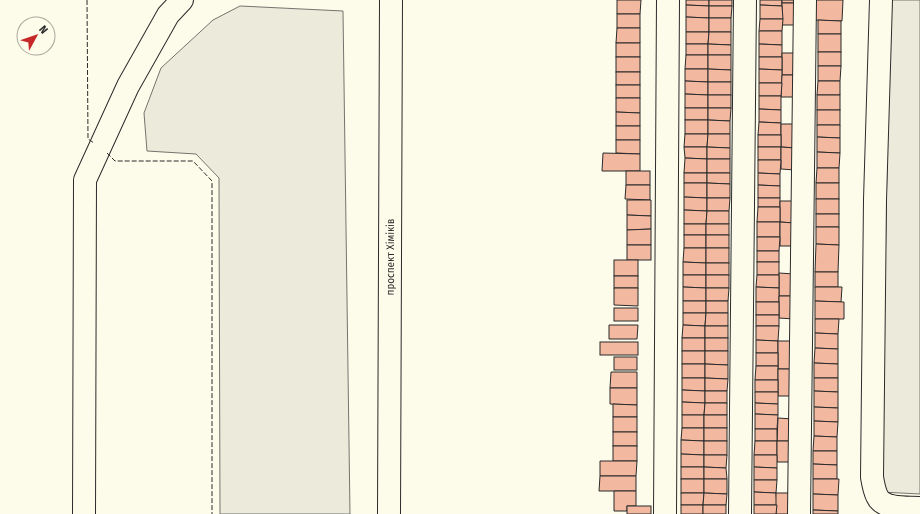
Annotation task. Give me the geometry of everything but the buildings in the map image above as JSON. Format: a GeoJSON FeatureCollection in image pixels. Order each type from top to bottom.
{"type":"FeatureCollection","features":[{"type":"Feature","properties":{"kind":"main road"},"geometry":{"type":"LineString","coordinates":[[84,514],[85,180],[128,86],[168,15],[182,0]]}},
{"type":"Feature","properties":{"kind":"main road","name":"проспект Хіміків"},"geometry":{"type":"LineString","coordinates":[[389,514],[390,0]]}},
{"type":"Feature","properties":{"kind":"main road"},"geometry":{"type":"LineString","coordinates":[[665,514],[668,0]]}},
{"type":"Feature","properties":{"kind":"main road"},"geometry":{"type":"LineString","coordinates":[[740,514],[745,0]]}},
{"type":"Feature","properties":{"kind":"main road"},"geometry":{"type":"LineString","coordinates":[[799,514],[805,0]]}},
{"type":"Feature","properties":{"kind":"main road"},"geometry":{"type":"LineString","coordinates":[[881,0],[875,200],[872,477],[877,497],[886,506],[920,508]]}},
{"type":"Feature","properties":{"kind":"shaded area"},"geometry":{"type":"Polygon","coordinates":[[[890,0],[920,0],[920,494],[881,492],[890,0]]]}},
{"type":"Feature","properties":{"kind":"shaded area"},"geometry":{"type":"Polygon","coordinates":[[[240,6],[343,11],[350,514],[220,514],[219,178],[196,154],[147,151],[144,113],[161,68],[213,20],[240,6]]]}},
{"type":"Feature","properties":{"kind":"fence"},"geometry":{"type":"LineString","coordinates":[[87,0],[88,139],[94,143]]}},
{"type":"Feature","properties":{"kind":"fence"},"geometry":{"type":"LineString","coordinates":[[107,153],[115,161],[193,161],[212,181],[212,514]]}}]}
